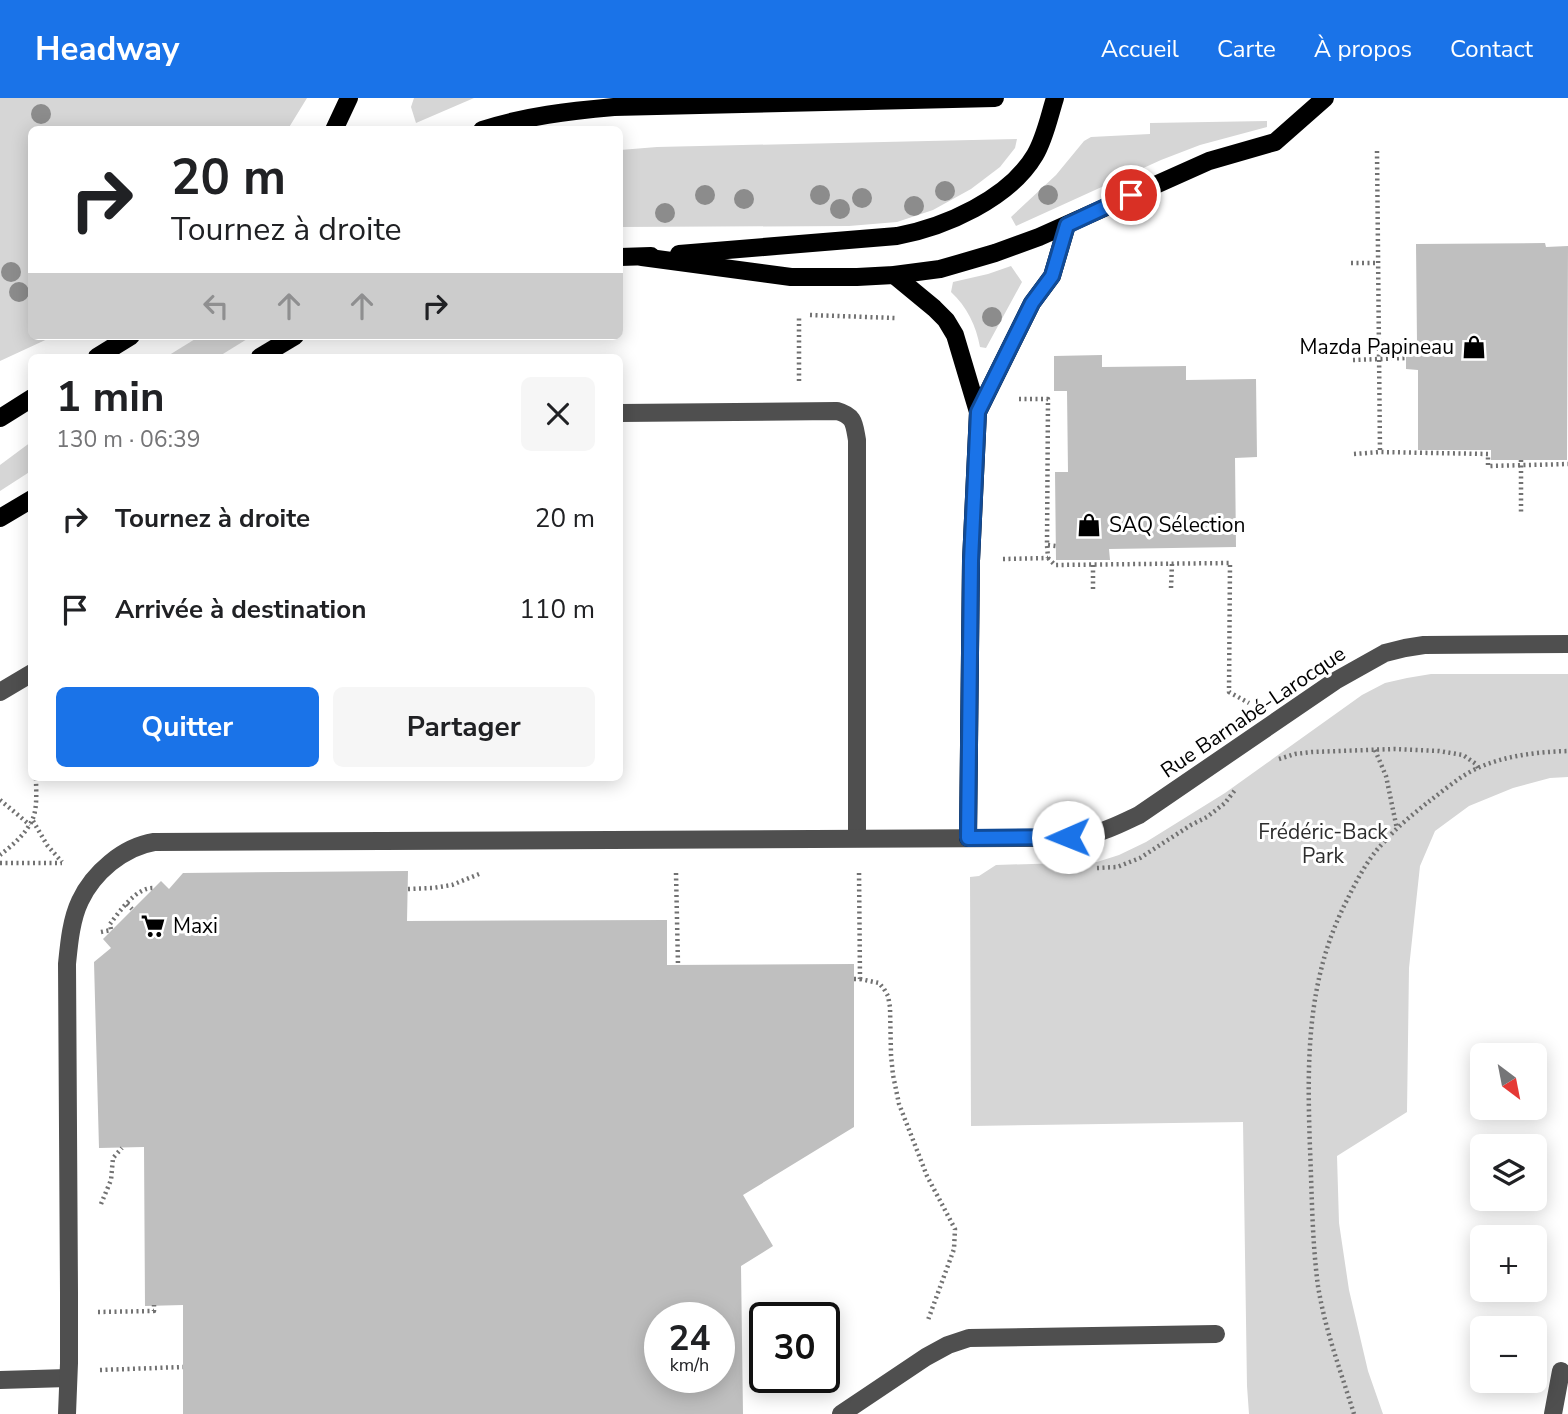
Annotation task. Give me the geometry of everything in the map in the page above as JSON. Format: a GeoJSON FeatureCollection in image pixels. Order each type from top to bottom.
{"type":"FeatureCollection","features":[{"type":"Feature","properties":{"kind":"main road"},"geometry":{"type":"LineString","coordinates":[[336,126],[349,98]]}},
{"type":"Feature","properties":{"kind":"main road"},"geometry":{"type":"LineString","coordinates":[[497,126],[563,112],[614,107],[995,98]]}},
{"type":"Feature","properties":{"kind":"main road"},"geometry":{"type":"LineString","coordinates":[[623,257],[878,238],[916,232],[947,222],[982,203],[1026,168],[1040,146],[1055,98]]}},
{"type":"Feature","properties":{"kind":"main road"},"geometry":{"type":"LineString","coordinates":[[642,257],[791,276],[857,277],[940,269],[995,253],[1067,225],[1209,161],[1275,142],[1325,98]]}},
{"type":"Feature","properties":{"kind":"main road"},"geometry":{"type":"LineString","coordinates":[[978,412],[1032,303],[1052,276],[1067,225]]}},
{"type":"Feature","properties":{"kind":"main road"},"geometry":{"type":"LineString","coordinates":[[894,275],[946,320],[955,335],[978,412],[971,561],[968,838]]}},
{"type":"Feature","properties":{"kind":"main road"},"geometry":{"type":"LineString","coordinates":[[102,354],[125,340]]}},
{"type":"Feature","properties":{"kind":"main road"},"geometry":{"type":"LineString","coordinates":[[265,354],[288,340]]}},
{"type":"Feature","properties":{"kind":"main road"},"geometry":{"type":"LineString","coordinates":[[0,418],[28,400]]}},
{"type":"Feature","properties":{"kind":"main road"},"geometry":{"type":"LineString","coordinates":[[0,518],[28,501]]}},
{"type":"Feature","properties":{"kind":"street"},"geometry":{"type":"LineString","coordinates":[[623,413],[837,411],[853,419],[857,440],[857,838]]}},
{"type":"Feature","properties":{"kind":"street","name":"Rue Barnabé-Larocque"},"geometry":{"type":"LineString","coordinates":[[67,1414],[69,942],[79,903],[93,882],[119,857],[143,844],[1068,837],[1092,834],[1139,815],[1335,681],[1385,653],[1424,645],[1568,644]]}},
{"type":"Feature","properties":{"kind":"street"},"geometry":{"type":"LineString","coordinates":[[0,692],[28,675]]}},
{"type":"Feature","properties":{"kind":"street"},"geometry":{"type":"LineString","coordinates":[[841,1414],[937,1351],[969,1338],[1216,1334]]}},
{"type":"Feature","properties":{"kind":"street"},"geometry":{"type":"LineString","coordinates":[[1553,1414],[1562,1371]]}},
{"type":"Feature","properties":{"kind":"street"},"geometry":{"type":"LineString","coordinates":[[0,1380],[68,1378]]}},
{"type":"Feature","properties":{"kind":"path"},"geometry":{"type":"LineString","coordinates":[[1377,151],[1380,452]]}},
{"type":"Feature","properties":{"kind":"path"},"geometry":{"type":"LineString","coordinates":[[1351,263],[1378,263]]}},
{"type":"Feature","properties":{"kind":"path"},"geometry":{"type":"LineString","coordinates":[[799,315],[799,354]]}},
{"type":"Feature","properties":{"kind":"path"},"geometry":{"type":"LineString","coordinates":[[810,315],[899,319]]}},
{"type":"Feature","properties":{"kind":"path"},"geometry":{"type":"LineString","coordinates":[[1353,360],[1406,358]]}},
{"type":"Feature","properties":{"kind":"path"},"geometry":{"type":"LineString","coordinates":[[1018,399],[1048,399],[1048,558],[1055,565],[1230,563],[1229,692],[1251,704]]}},
{"type":"Feature","properties":{"kind":"path"},"geometry":{"type":"LineString","coordinates":[[1354,454],[1488,454],[1488,466],[1521,463],[1568,464]]}},
{"type":"Feature","properties":{"kind":"path"},"geometry":{"type":"LineString","coordinates":[[1521,463],[1521,514]]}},
{"type":"Feature","properties":{"kind":"path"},"geometry":{"type":"LineString","coordinates":[[1048,545],[1056,546]]}},
{"type":"Feature","properties":{"kind":"path"},"geometry":{"type":"LineString","coordinates":[[999,559],[1048,558]]}},
{"type":"Feature","properties":{"kind":"path"},"geometry":{"type":"LineString","coordinates":[[1171,588],[1172,564]]}},
{"type":"Feature","properties":{"kind":"path"},"geometry":{"type":"LineString","coordinates":[[1093,565],[1093,589]]}},
{"type":"Feature","properties":{"kind":"path"},"geometry":{"type":"LineString","coordinates":[[1375,750],[1386,776],[1397,829]]}},
{"type":"Feature","properties":{"kind":"path"},"geometry":{"type":"LineString","coordinates":[[1276,760],[1312,752],[1438,751],[1463,755],[1478,768]]}},
{"type":"Feature","properties":{"kind":"path"},"geometry":{"type":"LineString","coordinates":[[1354,1414],[1327,1326],[1313,1241],[1308,1110],[1309,1040],[1321,968],[1337,919],[1358,878],[1382,843],[1397,829],[1444,790],[1478,768],[1511,757],[1568,751]]}},
{"type":"Feature","properties":{"kind":"path"},"geometry":{"type":"LineString","coordinates":[[0,855],[17,841],[31,822],[35,812],[36,781]]}},
{"type":"Feature","properties":{"kind":"path"},"geometry":{"type":"LineString","coordinates":[[1091,868],[1117,867],[1140,858],[1207,817],[1239,787]]}},
{"type":"Feature","properties":{"kind":"path"},"geometry":{"type":"LineString","coordinates":[[0,800],[31,822],[62,863],[0,863]]}},
{"type":"Feature","properties":{"kind":"path"},"geometry":{"type":"LineString","coordinates":[[859,872],[857,979],[878,983],[888,996],[892,1065],[899,1104],[928,1176],[955,1229],[954,1250],[944,1273]]}},
{"type":"Feature","properties":{"kind":"path"},"geometry":{"type":"LineString","coordinates":[[676,873],[678,965]]}},
{"type":"Feature","properties":{"kind":"path"},"geometry":{"type":"LineString","coordinates":[[111,930],[110,925],[135,895],[148,887],[154,888]]}},
{"type":"Feature","properties":{"kind":"path"},"geometry":{"type":"LineString","coordinates":[[127,904],[132,909]]}},
{"type":"Feature","properties":{"kind":"path"},"geometry":{"type":"LineString","coordinates":[[98,1312],[154,1311],[154,1305]]}},
{"type":"Feature","properties":{"kind":"path"},"geometry":{"type":"LineString","coordinates":[[99,1370],[183,1367]]}},
{"type":"Feature","properties":{"kind":"green space"},"geometry":{"type":"Polygon","coordinates":[[[0,98],[307,98],[290,126],[28,126],[28,340],[45,340],[0,361],[0,98]]]}},
{"type":"Feature","properties":{"kind":"green space"},"geometry":{"type":"Polygon","coordinates":[[[414,98],[474,98],[416,123],[411,107],[414,98]]]}},
{"type":"Feature","properties":{"kind":"green space"},"geometry":{"type":"Polygon","coordinates":[[[1267,121],[1267,127],[1200,145],[1161,160],[1016,226],[1011,217],[1056,175],[1084,141],[1091,137],[1150,134],[1150,123],[1267,121]]]}},
{"type":"Feature","properties":{"kind":"green space"},"geometry":{"type":"Polygon","coordinates":[[[1017,139],[1015,148],[1000,167],[971,189],[933,210],[897,222],[849,226],[623,227],[623,150],[1017,139]]]}},
{"type":"Feature","properties":{"kind":"green space"},"geometry":{"type":"Polygon","coordinates":[[[1011,266],[1022,282],[986,348],[980,347],[970,317],[951,292],[953,282],[1011,266]]]}},
{"type":"Feature","properties":{"kind":"green space"},"geometry":{"type":"Polygon","coordinates":[[[194,340],[246,340],[223,354],[171,354],[194,340]]]}},
{"type":"Feature","properties":{"kind":"green space"},"geometry":{"type":"Polygon","coordinates":[[[28,444],[28,473],[0,491],[0,465],[28,444]]]}},
{"type":"Feature","properties":{"kind":"green space","name":"Frédéric-Back Park"},"geometry":{"type":"Polygon","coordinates":[[[1431,674],[1568,674],[1568,777],[1550,778],[1513,788],[1469,806],[1435,831],[1420,866],[1409,968],[1407,1112],[1337,1156],[1339,1223],[1349,1290],[1368,1371],[1383,1414],[1249,1414],[1243,1122],[971,1126],[970,877],[979,876],[996,865],[1097,862],[1119,855],[1146,842],[1225,793],[1362,695],[1385,683],[1431,674]]]}},
{"type":"Feature","properties":{"kind":"building"},"geometry":{"type":"Polygon","coordinates":[[[1545,243],[1546,247],[1568,246],[1567,460],[1491,460],[1491,450],[1418,450],[1418,370],[1406,369],[1406,342],[1417,342],[1416,244],[1545,243]]]}},
{"type":"Feature","properties":{"kind":"building"},"geometry":{"type":"Polygon","coordinates":[[[1102,355],[1102,367],[1186,366],[1186,380],[1256,379],[1257,457],[1235,458],[1236,547],[1109,549],[1110,560],[1056,560],[1055,472],[1068,472],[1067,391],[1054,391],[1054,356],[1102,355]]]}},
{"type":"Feature","properties":{"kind":"building"},"geometry":{"type":"Polygon","coordinates":[[[408,871],[407,921],[667,920],[667,965],[854,964],[854,1127],[743,1195],[773,1246],[741,1266],[743,1414],[183,1414],[183,1305],[145,1306],[144,1147],[99,1148],[94,962],[111,948],[103,939],[161,881],[169,889],[183,873],[408,871]]]}},
{"type":"Feature","properties":{"kind":"place","name":"Mazda Papineau"},"geometry":{"type":"Point","coordinates":[1474,347]}},
{"type":"Feature","properties":{"kind":"place","name":"SAQ Sélection"},"geometry":{"type":"Point","coordinates":[1089,525]}},
{"type":"Feature","properties":{"kind":"place","name":"Maxi"},"geometry":{"type":"Point","coordinates":[153,926]}},
{"type":"Feature","properties":{"kind":"route"},"geometry":{"type":"LineString","coordinates":[[1068,837],[968,838],[971,561],[978,412],[1032,303],[1052,276],[1067,225],[1131,195]]}}]}
